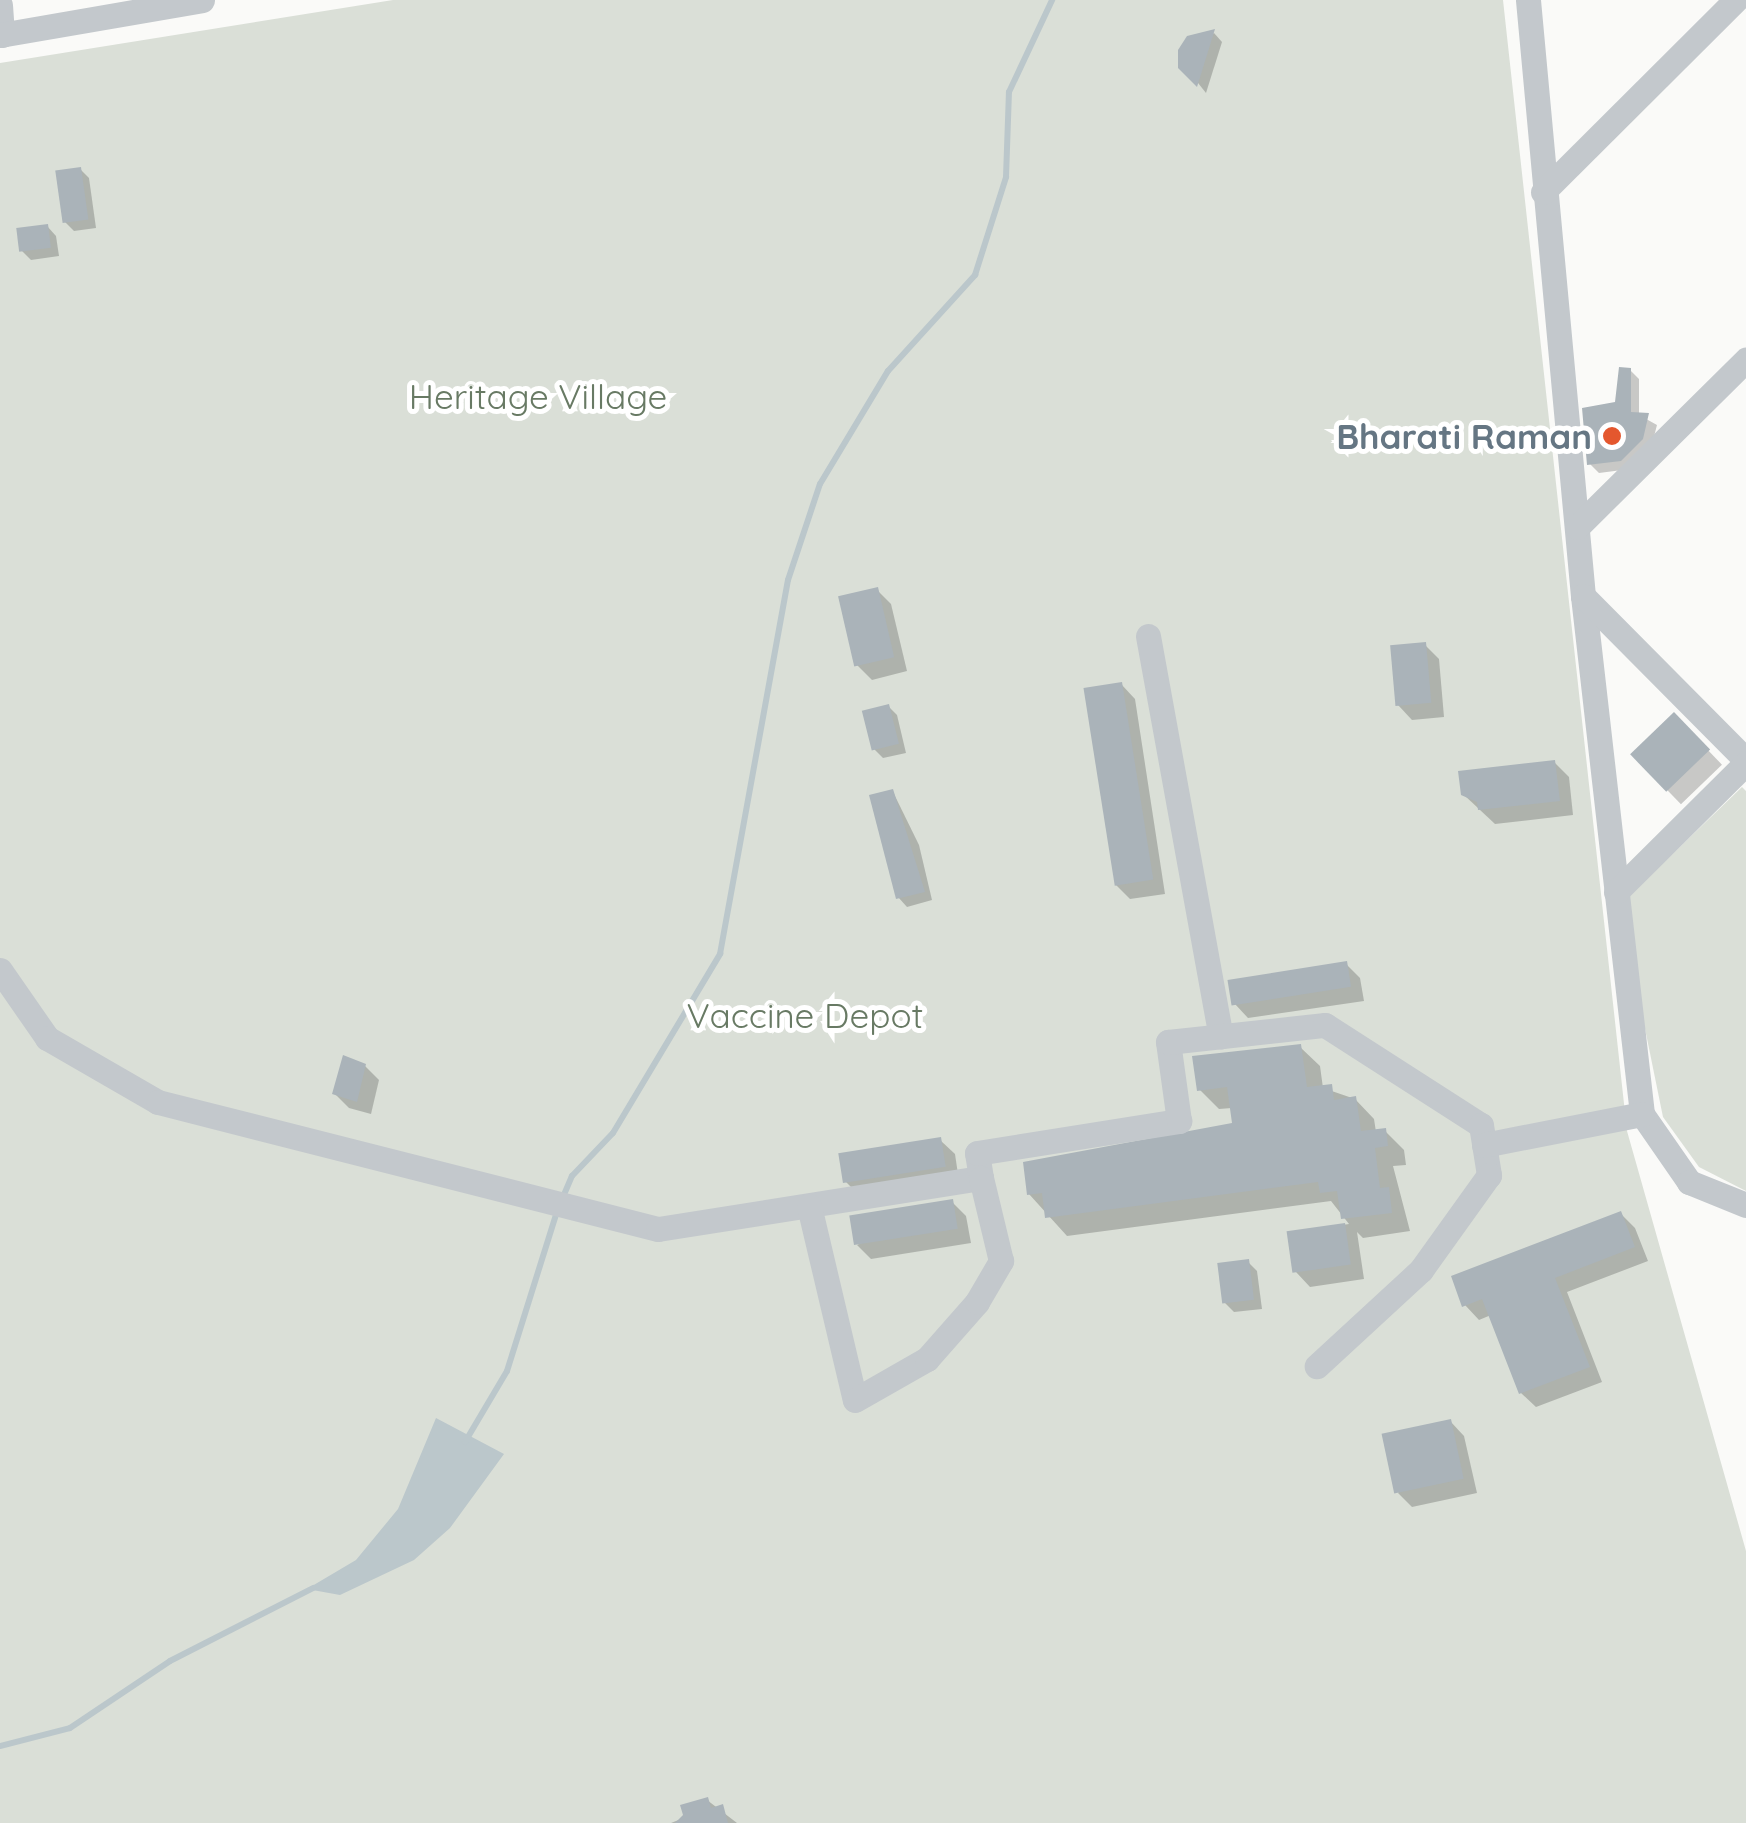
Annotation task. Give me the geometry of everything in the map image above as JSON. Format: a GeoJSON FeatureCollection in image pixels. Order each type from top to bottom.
{"type":"FeatureCollection","features":[{"type":"Feature","properties":{"kind":"street"},"geometry":{"type":"LineString","coordinates":[[0,5],[1,35],[202,0]]}},
{"type":"Feature","properties":{"kind":"street"},"geometry":{"type":"LineString","coordinates":[[1528,0],[1583,596],[1642,1114],[1689,1182],[1746,1205]]}},
{"type":"Feature","properties":{"kind":"street"},"geometry":{"type":"LineString","coordinates":[[1543,192],[1736,0]]}},
{"type":"Feature","properties":{"kind":"street"},"geometry":{"type":"LineString","coordinates":[[1577,527],[1746,360]]}},
{"type":"Feature","properties":{"kind":"street"},"geometry":{"type":"LineString","coordinates":[[1583,596],[1746,762],[1616,892]]}},
{"type":"Feature","properties":{"kind":"street"},"geometry":{"type":"LineString","coordinates":[[1148,636],[1221,1036]]}},
{"type":"Feature","properties":{"kind":"street"},"geometry":{"type":"LineString","coordinates":[[0,970],[47,1038],[158,1102],[658,1230],[981,1178]]}},
{"type":"Feature","properties":{"kind":"street"},"geometry":{"type":"LineString","coordinates":[[809,1206],[855,1400],[927,1359],[977,1302],[1001,1261],[977,1153],[1179,1122],[1168,1042],[1325,1024],[1481,1126],[1489,1175],[1421,1270],[1317,1366]]}},
{"type":"Feature","properties":{"kind":"street"},"geometry":{"type":"LineString","coordinates":[[1484,1145],[1642,1114]]}},
{"type":"Feature","properties":{"kind":"green space","name":"Vaccine Depot"},"geometry":{"type":"Polygon","coordinates":[[[393,0],[1503,0],[1627,1131],[1746,1551],[1746,1823],[0,1823],[0,63],[393,0]]]}},
{"type":"Feature","properties":{"kind":"green space"},"geometry":{"type":"Polygon","coordinates":[[[1742,787],[1746,791],[1746,1191],[1699,1167],[1663,1117],[1641,1009],[1629,896],[1742,787]]]}},
{"type":"Feature","properties":{"kind":"shaded area"},"geometry":{"type":"Polygon","coordinates":[[[436,1418],[504,1454],[450,1528],[414,1560],[340,1595],[307,1589],[356,1560],[398,1509],[436,1418]]]}},
{"type":"Feature","properties":{"kind":"building"},"geometry":{"type":"Polygon","coordinates":[[[1215,29],[1197,87],[1178,68],[1178,50],[1187,36],[1215,29]]]}},
{"type":"Feature","properties":{"kind":"building"},"geometry":{"type":"Polygon","coordinates":[[[81,167],[88,219],[63,223],[55,171],[81,167]]]}},
{"type":"Feature","properties":{"kind":"building"},"geometry":{"type":"Polygon","coordinates":[[[48,224],[51,248],[19,252],[16,228],[48,224]]]}},
{"type":"Feature","properties":{"kind":"building","name":"Bharati Raman"},"geometry":{"type":"Polygon","coordinates":[[[1619,367],[1631,368],[1631,412],[1649,413],[1643,439],[1621,461],[1587,465],[1582,408],[1615,402],[1619,367]]]}},
{"type":"Feature","properties":{"kind":"building"},"geometry":{"type":"Polygon","coordinates":[[[878,587],[894,657],[854,666],[838,596],[878,587]]]}},
{"type":"Feature","properties":{"kind":"building"},"geometry":{"type":"Polygon","coordinates":[[[1426,642],[1431,703],[1395,706],[1390,645],[1426,642]]]}},
{"type":"Feature","properties":{"kind":"building"},"geometry":{"type":"Polygon","coordinates":[[[1122,682],[1153,880],[1115,886],[1083,688],[1122,682]]]}},
{"type":"Feature","properties":{"kind":"building"},"geometry":{"type":"Polygon","coordinates":[[[889,704],[899,744],[872,751],[862,711],[889,704]]]}},
{"type":"Feature","properties":{"kind":"building"},"geometry":{"type":"Polygon","coordinates":[[[1674,712],[1710,749],[1666,792],[1630,754],[1674,712]]]}},
{"type":"Feature","properties":{"kind":"building"},"geometry":{"type":"Polygon","coordinates":[[[1555,760],[1560,801],[1478,810],[1477,802],[1461,795],[1458,771],[1555,760]]]}},
{"type":"Feature","properties":{"kind":"building"},"geometry":{"type":"Polygon","coordinates":[[[893,789],[925,892],[896,899],[869,795],[893,789]]]}},
{"type":"Feature","properties":{"kind":"building"},"geometry":{"type":"Polygon","coordinates":[[[1347,961],[1351,987],[1232,1006],[1227,980],[1347,961]]]}},
{"type":"Feature","properties":{"kind":"building"},"geometry":{"type":"Polygon","coordinates":[[[1301,1044],[1307,1087],[1332,1084],[1334,1100],[1356,1096],[1361,1131],[1386,1128],[1388,1146],[1375,1148],[1380,1188],[1389,1187],[1392,1213],[1341,1219],[1337,1191],[1320,1193],[1318,1182],[1045,1218],[1042,1193],[1027,1195],[1023,1162],[1232,1123],[1227,1087],[1197,1091],[1192,1056],[1301,1044]]]}},
{"type":"Feature","properties":{"kind":"building"},"geometry":{"type":"Polygon","coordinates":[[[343,1055],[366,1064],[357,1102],[332,1094],[343,1055]]]}},
{"type":"Feature","properties":{"kind":"building"},"geometry":{"type":"Polygon","coordinates":[[[941,1137],[946,1167],[843,1183],[838,1153],[941,1137]]]}},
{"type":"Feature","properties":{"kind":"building"},"geometry":{"type":"Polygon","coordinates":[[[953,1199],[958,1229],[854,1245],[849,1215],[953,1199]]]}},
{"type":"Feature","properties":{"kind":"building"},"geometry":{"type":"Polygon","coordinates":[[[1621,1211],[1635,1247],[1555,1278],[1590,1367],[1519,1394],[1482,1299],[1462,1307],[1451,1276],[1621,1211]]]}},
{"type":"Feature","properties":{"kind":"building"},"geometry":{"type":"Polygon","coordinates":[[[1345,1223],[1351,1265],[1292,1273],[1287,1231],[1345,1223]]]}},
{"type":"Feature","properties":{"kind":"building"},"geometry":{"type":"Polygon","coordinates":[[[1249,1259],[1254,1300],[1222,1304],[1217,1263],[1249,1259]]]}},
{"type":"Feature","properties":{"kind":"building"},"geometry":{"type":"Polygon","coordinates":[[[1451,1419],[1464,1479],[1394,1493],[1382,1434],[1451,1419]]]}},
{"type":"Feature","properties":{"kind":"building"},"geometry":{"type":"Polygon","coordinates":[[[708,1797],[711,1808],[723,1804],[728,1823],[675,1823],[683,1815],[680,1805],[708,1797]]]}},
{"type":"Feature","properties":{"kind":"waterway"},"geometry":{"type":"LineString","coordinates":[[563,1197],[572,1176],[613,1133],[720,954],[788,580],[820,484],[888,371],[975,275],[1006,177],[1009,92],[1052,0]]}},
{"type":"Feature","properties":{"kind":"waterway"},"geometry":{"type":"LineString","coordinates":[[465,1442],[507,1371],[558,1208]]}},
{"type":"Feature","properties":{"kind":"waterway"},"geometry":{"type":"LineString","coordinates":[[0,1746],[70,1728],[170,1661],[313,1588]]}},
{"type":"Feature","properties":{"kind":"place","name":"Bharati Raman"},"geometry":{"type":"Point","coordinates":[1612,436]}},
{"type":"Feature","properties":{"kind":"park label","name":"Heritage Village"},"geometry":{"type":"Point","coordinates":[538,396]}}]}
